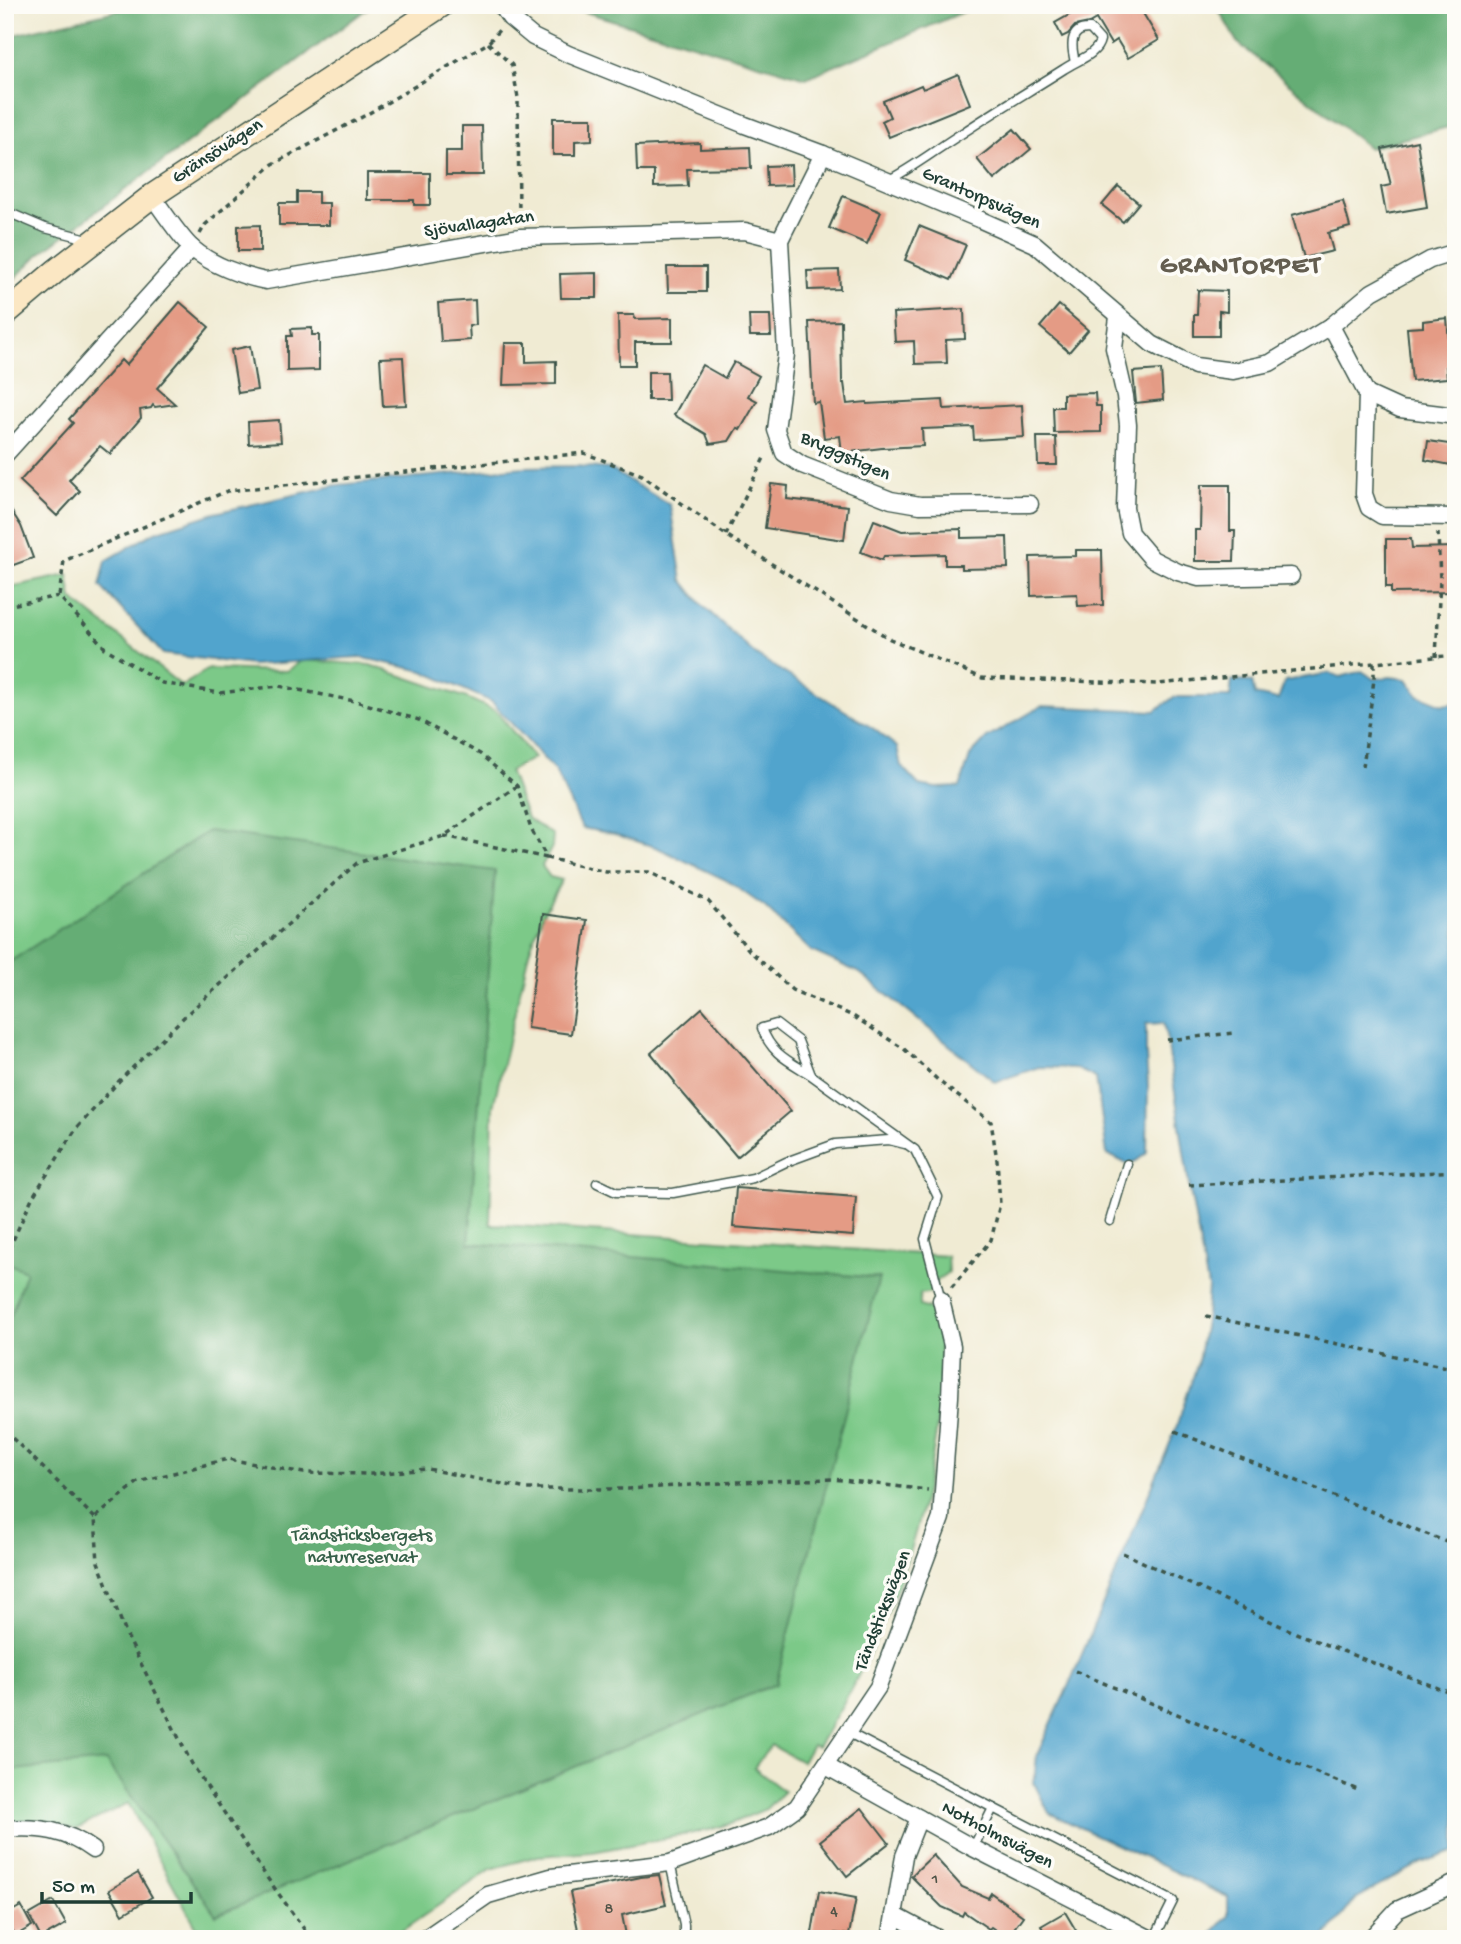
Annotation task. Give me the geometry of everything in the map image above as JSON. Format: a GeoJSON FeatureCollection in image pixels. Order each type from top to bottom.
{"type":"FeatureCollection","features":[{"type":"Feature","properties":{"kind":"street","name":"Gränsövägen"},"geometry":{"type":"LineString","coordinates":[[5,314],[152,196],[442,5]]}},
{"type":"Feature","properties":{"kind":"street","name":"Grantorpsvägen"},"geometry":{"type":"LineString","coordinates":[[505,12],[533,37],[568,54],[823,154],[1035,244],[1152,344],[1195,366],[1233,371],[1270,363],[1331,326],[1371,292],[1430,260],[1456,252]]}},
{"type":"Feature","properties":{"kind":"street","name":"Bryggstigen"},"geometry":{"type":"LineString","coordinates":[[823,154],[780,240],[786,354],[776,430],[784,453],[802,465],[891,500],[920,505],[1030,504]]}},
{"type":"Feature","properties":{"kind":"street","name":"Sjövallagatan"},"geometry":{"type":"LineString","coordinates":[[152,196],[192,248],[224,268],[266,281],[520,237],[745,231],[780,240]]}},
{"type":"Feature","properties":{"kind":"street"},"geometry":{"type":"LineString","coordinates":[[5,455],[192,248]]}},
{"type":"Feature","properties":{"kind":"street"},"geometry":{"type":"LineString","coordinates":[[1118,317],[1114,348],[1129,425],[1125,508],[1130,533],[1152,559],[1178,572],[1199,578],[1291,576]]}},
{"type":"Feature","properties":{"kind":"street"},"geometry":{"type":"LineString","coordinates":[[1331,326],[1367,394],[1364,494],[1369,508],[1382,516],[1456,517]]}},
{"type":"Feature","properties":{"kind":"street"},"geometry":{"type":"LineString","coordinates":[[1367,394],[1400,409],[1456,416]]}},
{"type":"Feature","properties":{"kind":"street","name":"Tändsticksvägen"},"geometry":{"type":"LineString","coordinates":[[424,1939],[488,1895],[551,1877],[670,1863],[769,1827],[797,1807],[878,1688],[941,1518],[952,1346],[941,1300]]}},
{"type":"Feature","properties":{"kind":"street","name":"Notholmsvägen"},"geometry":{"type":"LineString","coordinates":[[826,1766],[1143,1937]]}},
{"type":"Feature","properties":{"kind":"street"},"geometry":{"type":"LineString","coordinates":[[890,1939],[904,1856],[919,1818]]}},
{"type":"Feature","properties":{"kind":"street"},"geometry":{"type":"LineString","coordinates":[[5,1829],[48,1829],[78,1839],[93,1850]]}},
{"type":"Feature","properties":{"kind":"street"},"geometry":{"type":"LineString","coordinates":[[1370,1939],[1397,1910],[1456,1882]]}},
{"type":"Feature","properties":{"kind":"street"},"geometry":{"type":"LineString","coordinates":[[894,1915],[939,1939]]}},
{"type":"Feature","properties":{"kind":"lane"},"geometry":{"type":"LineString","coordinates":[[887,181],[909,170],[1075,62]]}},
{"type":"Feature","properties":{"kind":"lane"},"geometry":{"type":"LineString","coordinates":[[5,211],[45,228],[94,241]]}},
{"type":"Feature","properties":{"kind":"lane"},"geometry":{"type":"LineString","coordinates":[[811,1075],[798,1041],[775,1024],[762,1028],[767,1042],[780,1056],[908,1145]]}},
{"type":"Feature","properties":{"kind":"lane"},"geometry":{"type":"LineString","coordinates":[[597,1183],[616,1192],[673,1193],[753,1178],[786,1162],[835,1144],[888,1140],[908,1145]]}},
{"type":"Feature","properties":{"kind":"lane","name":"Tändsticksvägen"},"geometry":{"type":"LineString","coordinates":[[908,1145],[915,1150],[938,1197],[925,1239],[941,1300]]}},
{"type":"Feature","properties":{"kind":"lane"},"geometry":{"type":"LineString","coordinates":[[1110,1221],[1127,1164]]}},
{"type":"Feature","properties":{"kind":"lane"},"geometry":{"type":"LineString","coordinates":[[847,1732],[1173,1901],[1143,1937]]}},
{"type":"Feature","properties":{"kind":"lane"},"geometry":{"type":"LineString","coordinates":[[974,1848],[993,1808]]}},
{"type":"Feature","properties":{"kind":"lane"},"geometry":{"type":"LineString","coordinates":[[670,1863],[684,1925],[684,1939]]}},
{"type":"Feature","properties":{"kind":"path"},"geometry":{"type":"LineString","coordinates":[[192,248],[205,225],[273,164],[366,115],[488,43],[505,12]]}},
{"type":"Feature","properties":{"kind":"path"},"geometry":{"type":"LineString","coordinates":[[488,43],[512,65],[519,98],[520,237]]}},
{"type":"Feature","properties":{"kind":"path"},"geometry":{"type":"LineString","coordinates":[[726,536],[766,455],[782,446]]}},
{"type":"Feature","properties":{"kind":"path"},"geometry":{"type":"LineString","coordinates":[[547,858],[531,829],[517,786],[480,754],[419,720],[359,702],[279,686],[219,693],[162,683],[105,648],[59,596],[64,561],[227,491],[584,453],[642,475],[726,536],[890,639],[982,678],[1158,684],[1456,655]]}},
{"type":"Feature","properties":{"kind":"path"},"geometry":{"type":"LineString","coordinates":[[1436,657],[1440,580],[1437,517]]}},
{"type":"Feature","properties":{"kind":"path"},"geometry":{"type":"LineString","coordinates":[[5,606],[59,596]]}},
{"type":"Feature","properties":{"kind":"path"},"geometry":{"type":"LineString","coordinates":[[1363,767],[1374,663]]}},
{"type":"Feature","properties":{"kind":"path"},"geometry":{"type":"LineString","coordinates":[[5,1258],[32,1198],[76,1129],[118,1081],[186,1015],[357,863],[444,836],[517,786]]}},
{"type":"Feature","properties":{"kind":"path"},"geometry":{"type":"LineString","coordinates":[[444,836],[606,872],[649,872],[708,901],[749,950],[792,990],[853,1016],[904,1049],[940,1082],[991,1122],[1000,1204],[992,1240],[941,1300]]}},
{"type":"Feature","properties":{"kind":"path"},"geometry":{"type":"LineString","coordinates":[[1167,1040],[1234,1033]]}},
{"type":"Feature","properties":{"kind":"path"},"geometry":{"type":"LineString","coordinates":[[1189,1185],[1456,1171]]}},
{"type":"Feature","properties":{"kind":"path"},"geometry":{"type":"LineString","coordinates":[[1206,1316],[1456,1369]]}},
{"type":"Feature","properties":{"kind":"path"},"geometry":{"type":"LineString","coordinates":[[5,1431],[95,1518],[98,1562],[127,1636],[186,1752],[261,1868],[309,1936],[308,1939]]}},
{"type":"Feature","properties":{"kind":"path"},"geometry":{"type":"LineString","coordinates":[[1175,1431],[1456,1546]]}},
{"type":"Feature","properties":{"kind":"path"},"geometry":{"type":"LineString","coordinates":[[95,1518],[138,1482],[228,1459],[304,1473],[372,1474],[428,1469],[527,1489],[628,1489],[833,1479],[943,1492]]}},
{"type":"Feature","properties":{"kind":"path"},"geometry":{"type":"LineString","coordinates":[[1123,1553],[1296,1633],[1456,1695]]}},
{"type":"Feature","properties":{"kind":"path"},"geometry":{"type":"LineString","coordinates":[[1075,1671],[1360,1791]]}},
{"type":"Feature","properties":{"kind":"green space"},"geometry":{"type":"Polygon","coordinates":[[[141,5],[372,5],[38,255],[5,288],[5,37],[141,5]]]}},
{"type":"Feature","properties":{"kind":"green space"},"geometry":{"type":"Polygon","coordinates":[[[580,5],[980,5],[806,78],[575,9],[580,5]]]}},
{"type":"Feature","properties":{"kind":"green space"},"geometry":{"type":"Polygon","coordinates":[[[1216,5],[1456,5],[1456,125],[1369,148],[1237,42],[1216,5]]]}},
{"type":"Feature","properties":{"kind":"green space","name":"Tändsticksbergets naturreservat"},"geometry":{"type":"Polygon","coordinates":[[[68,575],[72,599],[182,686],[208,669],[287,671],[303,660],[370,665],[467,698],[496,711],[534,758],[509,771],[527,818],[553,835],[552,847],[542,866],[550,877],[562,880],[543,914],[529,952],[493,1107],[490,1224],[947,1256],[948,1272],[937,1281],[933,1292],[920,1294],[920,1306],[938,1314],[940,1396],[925,1492],[904,1569],[875,1642],[817,1747],[812,1745],[802,1762],[771,1745],[754,1768],[784,1791],[766,1809],[709,1830],[593,1852],[538,1856],[491,1869],[390,1939],[203,1939],[128,1803],[75,1830],[32,1822],[5,1822],[5,588],[68,575]]]}},
{"type":"Feature","properties":{"kind":"green space","name":"Tändsticksbergets naturreservat"},"geometry":{"type":"Polygon","coordinates":[[[208,831],[495,871],[469,1243],[879,1278],[776,1684],[216,1915],[106,1761],[5,1771],[5,1332],[26,1271],[5,1262],[5,965],[208,831]]]}},
{"type":"Feature","properties":{"kind":"water"},"geometry":{"type":"Polygon","coordinates":[[[576,466],[610,469],[670,505],[682,580],[703,606],[756,655],[874,729],[897,747],[901,766],[919,785],[936,788],[960,787],[970,756],[987,738],[1042,706],[1155,711],[1174,697],[1230,697],[1232,680],[1252,682],[1255,695],[1278,700],[1285,681],[1330,673],[1340,677],[1362,671],[1374,679],[1407,679],[1418,695],[1443,705],[1456,703],[1456,1851],[1421,1863],[1357,1898],[1323,1939],[1213,1939],[1212,1934],[1228,1916],[1228,1897],[1049,1813],[1034,1783],[1037,1755],[1175,1431],[1198,1362],[1206,1316],[1208,1287],[1163,1023],[1146,1024],[1147,1153],[1127,1164],[1107,1154],[1096,1078],[1075,1068],[1039,1067],[995,1082],[860,973],[811,951],[765,907],[726,880],[658,848],[614,834],[582,828],[555,771],[492,702],[423,671],[359,657],[252,665],[163,654],[100,586],[106,561],[155,532],[215,513],[337,485],[524,467],[576,466]]]}},
{"type":"Feature","properties":{"kind":"building"},"geometry":{"type":"Polygon","coordinates":[[[1087,5],[1093,5],[1097,13],[1111,5],[1138,5],[1159,40],[1128,58],[1117,40],[1111,44],[1096,19],[1075,26],[1062,37],[1055,23],[1087,5]]]}},
{"type":"Feature","properties":{"kind":"building"},"geometry":{"type":"Polygon","coordinates":[[[958,74],[970,104],[889,137],[882,121],[890,117],[883,101],[921,85],[923,89],[958,74]]]}},
{"type":"Feature","properties":{"kind":"building"},"geometry":{"type":"Polygon","coordinates":[[[553,118],[592,118],[592,140],[575,141],[575,155],[553,155],[553,118]]]}},
{"type":"Feature","properties":{"kind":"building"},"geometry":{"type":"Polygon","coordinates":[[[462,126],[482,126],[483,175],[446,175],[446,151],[462,151],[462,126]]]}},
{"type":"Feature","properties":{"kind":"building"},"geometry":{"type":"Polygon","coordinates":[[[1014,129],[1031,149],[994,180],[977,159],[1014,129]]]}},
{"type":"Feature","properties":{"kind":"building"},"geometry":{"type":"Polygon","coordinates":[[[1417,141],[1427,207],[1386,214],[1381,187],[1391,185],[1382,149],[1417,141]]]}},
{"type":"Feature","properties":{"kind":"building"},"geometry":{"type":"Polygon","coordinates":[[[700,143],[700,149],[750,147],[751,168],[687,169],[688,186],[654,187],[654,171],[637,171],[636,146],[700,143]]]}},
{"type":"Feature","properties":{"kind":"building"},"geometry":{"type":"Polygon","coordinates":[[[791,165],[792,185],[767,186],[766,166],[791,165]]]}},
{"type":"Feature","properties":{"kind":"building"},"geometry":{"type":"Polygon","coordinates":[[[367,173],[430,173],[430,205],[414,205],[414,200],[367,200],[367,173]]]}},
{"type":"Feature","properties":{"kind":"building"},"geometry":{"type":"Polygon","coordinates":[[[1118,186],[1139,203],[1123,222],[1102,205],[1118,186]]]}},
{"type":"Feature","properties":{"kind":"building"},"geometry":{"type":"Polygon","coordinates":[[[297,192],[318,192],[318,203],[329,203],[329,225],[279,225],[279,203],[297,203],[297,192]]]}},
{"type":"Feature","properties":{"kind":"building"},"geometry":{"type":"Polygon","coordinates":[[[843,196],[881,212],[867,244],[829,228],[843,196]]]}},
{"type":"Feature","properties":{"kind":"building"},"geometry":{"type":"Polygon","coordinates":[[[1343,201],[1350,227],[1328,233],[1333,251],[1304,258],[1292,215],[1343,201]]]}},
{"type":"Feature","properties":{"kind":"building"},"geometry":{"type":"Polygon","coordinates":[[[260,225],[260,251],[238,251],[238,226],[260,225]]]}},
{"type":"Feature","properties":{"kind":"building"},"geometry":{"type":"Polygon","coordinates":[[[919,226],[966,245],[951,280],[905,260],[919,226]]]}},
{"type":"Feature","properties":{"kind":"building"},"geometry":{"type":"Polygon","coordinates":[[[667,267],[706,267],[706,292],[668,292],[667,267]]]}},
{"type":"Feature","properties":{"kind":"building"},"geometry":{"type":"Polygon","coordinates":[[[839,270],[840,289],[808,290],[807,271],[839,270]]]}},
{"type":"Feature","properties":{"kind":"building"},"geometry":{"type":"Polygon","coordinates":[[[597,273],[597,298],[561,298],[560,274],[597,273]]]}},
{"type":"Feature","properties":{"kind":"building"},"geometry":{"type":"Polygon","coordinates":[[[1198,290],[1227,291],[1227,312],[1219,311],[1219,336],[1194,336],[1198,290]]]}},
{"type":"Feature","properties":{"kind":"building"},"geometry":{"type":"Polygon","coordinates":[[[475,300],[476,325],[469,326],[470,340],[441,342],[438,303],[475,300]]]}},
{"type":"Feature","properties":{"kind":"building"},"geometry":{"type":"Polygon","coordinates":[[[180,302],[209,327],[157,388],[175,404],[153,405],[140,410],[141,418],[110,454],[100,446],[69,480],[80,491],[57,516],[20,481],[73,423],[69,419],[121,360],[126,365],[180,302]]]}},
{"type":"Feature","properties":{"kind":"building"},"geometry":{"type":"Polygon","coordinates":[[[1059,305],[1088,330],[1069,352],[1040,327],[1059,305]]]}},
{"type":"Feature","properties":{"kind":"building"},"geometry":{"type":"Polygon","coordinates":[[[964,309],[965,339],[946,340],[947,363],[915,364],[914,341],[895,342],[893,313],[964,309]]]}},
{"type":"Feature","properties":{"kind":"building"},"geometry":{"type":"Polygon","coordinates":[[[618,315],[634,315],[635,319],[672,318],[672,342],[635,342],[635,365],[619,365],[618,315]]]}},
{"type":"Feature","properties":{"kind":"building"},"geometry":{"type":"Polygon","coordinates":[[[749,315],[770,315],[771,336],[750,336],[749,315]]]}},
{"type":"Feature","properties":{"kind":"building"},"geometry":{"type":"Polygon","coordinates":[[[1447,318],[1451,366],[1446,367],[1447,378],[1412,381],[1407,328],[1423,327],[1423,321],[1447,318]]]}},
{"type":"Feature","properties":{"kind":"building"},"geometry":{"type":"Polygon","coordinates":[[[841,321],[842,383],[847,404],[943,400],[944,409],[1022,405],[1024,437],[974,440],[973,427],[922,429],[923,446],[842,453],[840,436],[824,438],[819,402],[813,403],[809,322],[841,321]]]}},
{"type":"Feature","properties":{"kind":"building"},"geometry":{"type":"Polygon","coordinates":[[[312,328],[312,335],[319,335],[319,370],[287,371],[287,336],[292,336],[291,329],[312,328]]]}},
{"type":"Feature","properties":{"kind":"building"},"geometry":{"type":"Polygon","coordinates":[[[505,343],[526,343],[526,362],[556,361],[556,384],[503,385],[505,343]]]}},
{"type":"Feature","properties":{"kind":"building"},"geometry":{"type":"Polygon","coordinates":[[[250,346],[257,390],[238,393],[231,350],[250,346]]]}},
{"type":"Feature","properties":{"kind":"building"},"geometry":{"type":"Polygon","coordinates":[[[403,357],[406,405],[383,406],[380,358],[403,357]]]}},
{"type":"Feature","properties":{"kind":"building"},"geometry":{"type":"Polygon","coordinates":[[[734,362],[759,376],[748,396],[757,401],[740,430],[737,428],[729,441],[710,444],[706,434],[674,415],[702,365],[725,378],[734,362]]]}},
{"type":"Feature","properties":{"kind":"building"},"geometry":{"type":"Polygon","coordinates":[[[1161,370],[1163,400],[1136,403],[1133,372],[1161,370]]]}},
{"type":"Feature","properties":{"kind":"building"},"geometry":{"type":"Polygon","coordinates":[[[648,372],[667,372],[668,400],[648,400],[648,372]]]}},
{"type":"Feature","properties":{"kind":"building"},"geometry":{"type":"Polygon","coordinates":[[[1095,393],[1096,406],[1101,406],[1101,432],[1054,433],[1053,407],[1063,407],[1063,394],[1095,393]]]}},
{"type":"Feature","properties":{"kind":"building"},"geometry":{"type":"Polygon","coordinates":[[[279,420],[281,442],[249,444],[248,422],[279,420]]]}},
{"type":"Feature","properties":{"kind":"building"},"geometry":{"type":"Polygon","coordinates":[[[1037,437],[1056,437],[1057,465],[1038,465],[1037,437]]]}},
{"type":"Feature","properties":{"kind":"building"},"geometry":{"type":"Polygon","coordinates":[[[1428,441],[1456,445],[1456,466],[1425,460],[1428,441]]]}},
{"type":"Feature","properties":{"kind":"building"},"geometry":{"type":"Polygon","coordinates":[[[771,484],[788,486],[787,499],[848,506],[844,540],[765,528],[771,484]]]}},
{"type":"Feature","properties":{"kind":"building"},"geometry":{"type":"Polygon","coordinates":[[[1201,485],[1230,485],[1230,531],[1235,531],[1234,561],[1195,561],[1195,530],[1200,530],[1201,485]]]}},
{"type":"Feature","properties":{"kind":"building"},"geometry":{"type":"Polygon","coordinates":[[[5,501],[21,526],[33,558],[5,568],[5,501]]]}},
{"type":"Feature","properties":{"kind":"building"},"geometry":{"type":"Polygon","coordinates":[[[874,520],[902,531],[961,529],[961,538],[1007,537],[1008,568],[962,569],[962,565],[945,565],[945,554],[884,556],[882,560],[861,552],[874,520]]]}},
{"type":"Feature","properties":{"kind":"building"},"geometry":{"type":"Polygon","coordinates":[[[1386,539],[1411,539],[1412,548],[1456,547],[1456,592],[1391,593],[1391,587],[1386,587],[1386,539]]]}},
{"type":"Feature","properties":{"kind":"building"},"geometry":{"type":"Polygon","coordinates":[[[1076,550],[1102,550],[1103,605],[1078,606],[1077,594],[1031,596],[1030,557],[1076,556],[1076,550]]]}},
{"type":"Feature","properties":{"kind":"building"},"geometry":{"type":"Polygon","coordinates":[[[543,914],[587,920],[571,1034],[527,1028],[543,914]]]}},
{"type":"Feature","properties":{"kind":"building"},"geometry":{"type":"Polygon","coordinates":[[[702,1008],[791,1111],[737,1157],[651,1053],[702,1008]]]}},
{"type":"Feature","properties":{"kind":"building"},"geometry":{"type":"Polygon","coordinates":[[[736,1188],[856,1197],[853,1236],[733,1227],[736,1188]]]}},
{"type":"Feature","properties":{"kind":"building"},"geometry":{"type":"Polygon","coordinates":[[[862,1808],[889,1843],[847,1876],[820,1841],[862,1808]]]}},
{"type":"Feature","properties":{"kind":"building"},"geometry":{"type":"Polygon","coordinates":[[[933,1855],[962,1887],[988,1898],[991,1893],[1023,1916],[1007,1938],[964,1912],[962,1916],[942,1907],[911,1876],[933,1855]]]}},
{"type":"Feature","properties":{"kind":"building"},"geometry":{"type":"Polygon","coordinates":[[[138,1873],[152,1897],[123,1914],[109,1890],[138,1873]]]}},
{"type":"Feature","properties":{"kind":"building"},"geometry":{"type":"Polygon","coordinates":[[[659,1875],[666,1905],[622,1915],[626,1935],[609,1939],[580,1939],[570,1892],[659,1875]]]}},
{"type":"Feature","properties":{"kind":"building"},"geometry":{"type":"Polygon","coordinates":[[[819,1891],[856,1898],[849,1935],[835,1933],[833,1939],[811,1939],[819,1891]]]}},
{"type":"Feature","properties":{"kind":"building"},"geometry":{"type":"Polygon","coordinates":[[[53,1901],[66,1924],[41,1938],[29,1915],[53,1901]]]}},
{"type":"Feature","properties":{"kind":"building"},"geometry":{"type":"Polygon","coordinates":[[[21,1906],[32,1926],[15,1936],[5,1920],[5,1915],[21,1906]]]}},
{"type":"Feature","properties":{"kind":"building"},"geometry":{"type":"Polygon","coordinates":[[[1065,1912],[1081,1939],[1049,1939],[1041,1926],[1065,1912]]]}},
{"type":"Feature","properties":{"kind":"district","name":"GRANTORPET"},"geometry":{"type":"Point","coordinates":[1241,267]}}]}
